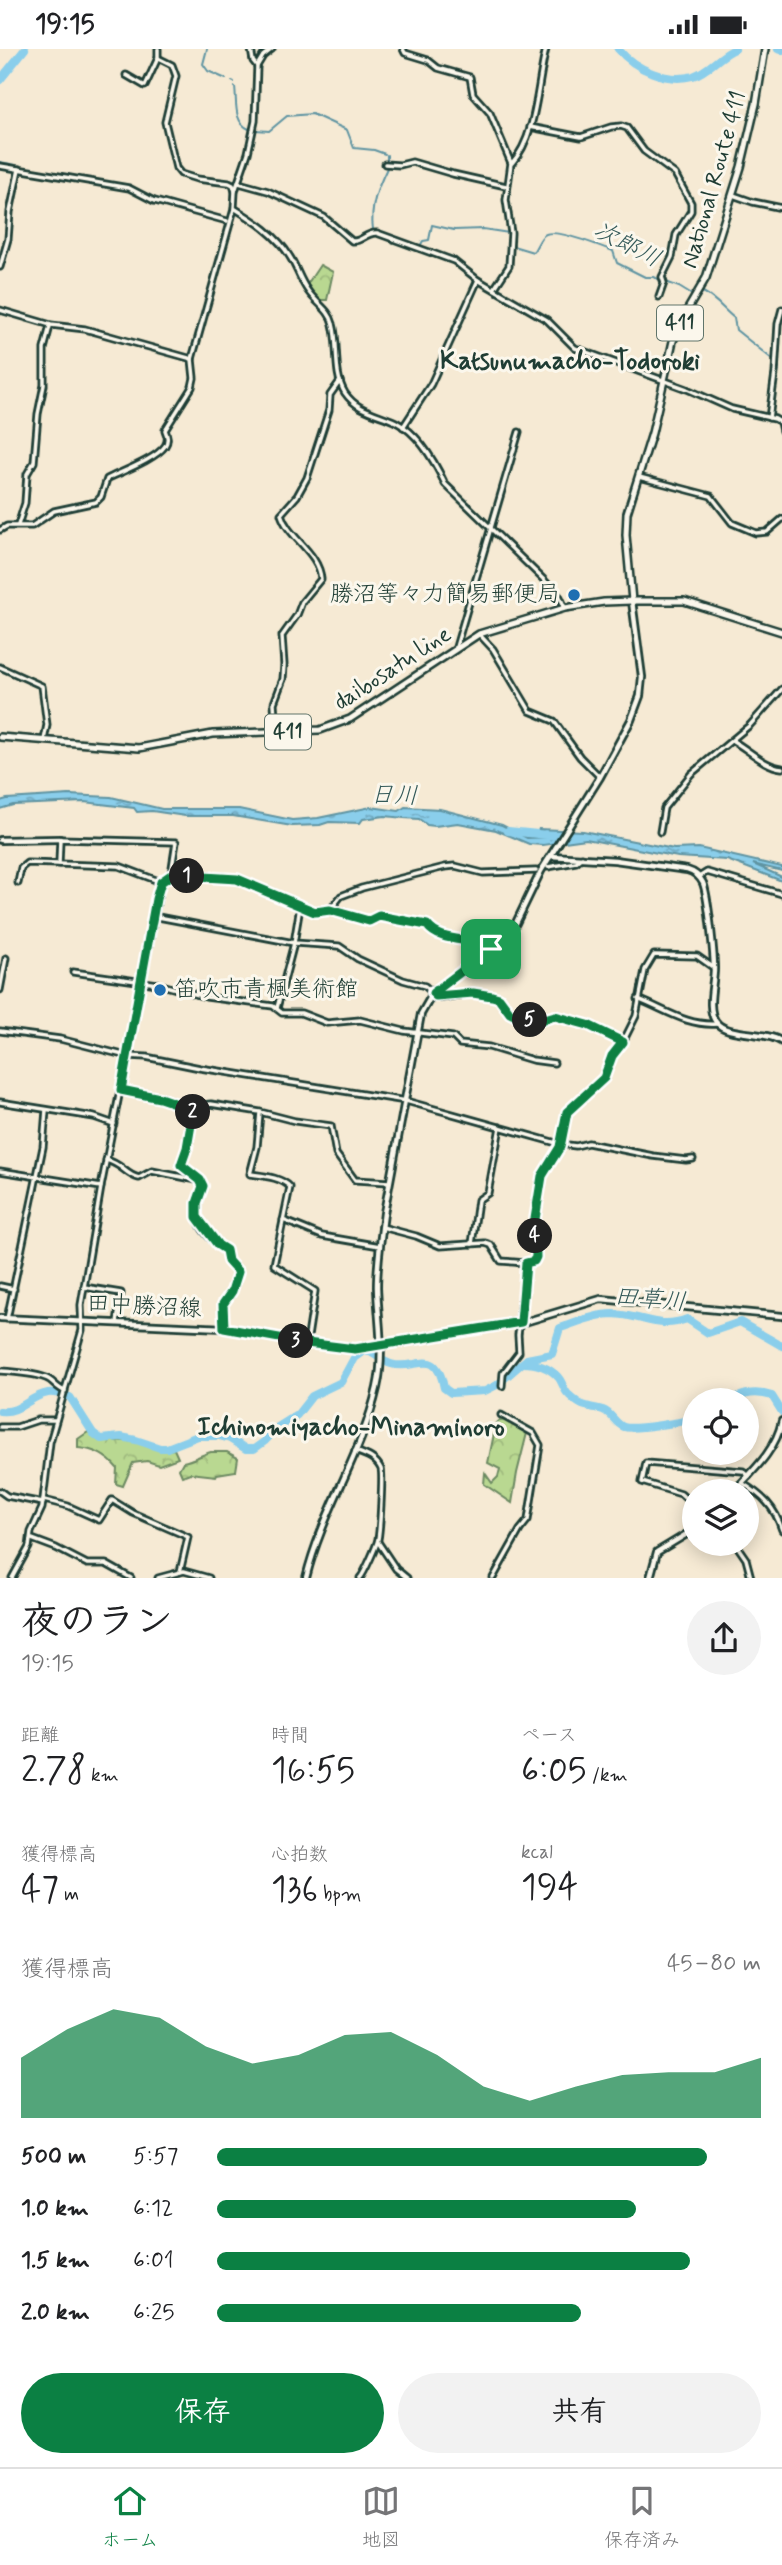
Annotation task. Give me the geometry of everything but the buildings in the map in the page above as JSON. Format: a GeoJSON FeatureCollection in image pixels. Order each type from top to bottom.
{"type":"FeatureCollection","features":[{"type":"Feature","properties":{"kind":"main road","name":"National Route 411"},"geometry":{"type":"LineString","coordinates":[[632,601],[626,522],[676,334],[706,278],[749,138],[764,51]]}},
{"type":"Feature","properties":{"kind":"main road","name":"daibosatu line"},"geometry":{"type":"LineString","coordinates":[[0,737],[139,748],[213,734],[311,732],[341,724],[479,634],[565,608],[604,602],[684,601],[782,632]]}},
{"type":"Feature","properties":{"kind":"street"},"geometry":{"type":"LineString","coordinates":[[127,75],[145,86],[158,58],[158,49]]}},
{"type":"Feature","properties":{"kind":"street"},"geometry":{"type":"LineString","coordinates":[[251,49],[253,61],[257,66]]}},
{"type":"Feature","properties":{"kind":"street"},"geometry":{"type":"LineString","coordinates":[[235,191],[254,121],[257,66],[263,56],[272,49]]}},
{"type":"Feature","properties":{"kind":"street"},"geometry":{"type":"LineString","coordinates":[[402,49],[405,53],[428,60],[438,68],[470,77],[473,95],[490,113],[511,163],[511,175],[506,186],[511,233],[509,266],[494,289]]}},
{"type":"Feature","properties":{"kind":"street"},"geometry":{"type":"LineString","coordinates":[[511,163],[530,127],[539,94],[545,49]]}},
{"type":"Feature","properties":{"kind":"street"},"geometry":{"type":"LineString","coordinates":[[0,530],[7,526],[32,526],[54,511],[96,502],[101,498],[107,479],[155,454],[165,445],[168,437],[165,430],[192,387],[192,359],[234,208],[235,191],[229,183],[197,179],[181,174],[176,168],[164,122],[176,76],[172,65],[158,58]]}},
{"type":"Feature","properties":{"kind":"street"},"geometry":{"type":"LineString","coordinates":[[530,127],[581,137],[621,126],[627,128],[643,151],[675,174],[691,203],[691,211],[676,235],[672,257],[662,277],[664,283],[659,297]]}},
{"type":"Feature","properties":{"kind":"street"},"geometry":{"type":"LineString","coordinates":[[385,165],[412,162],[506,186]]}},
{"type":"Feature","properties":{"kind":"street"},"geometry":{"type":"LineString","coordinates":[[0,166],[129,188],[155,201],[228,222]]}},
{"type":"Feature","properties":{"kind":"street"},"geometry":{"type":"LineString","coordinates":[[0,267],[19,170]]}},
{"type":"Feature","properties":{"kind":"street"},"geometry":{"type":"LineString","coordinates":[[239,183],[268,191],[324,217],[352,241],[360,241],[371,233],[377,233],[454,261],[478,280],[547,320],[575,348],[664,380],[732,409],[780,422],[782,431]]}},
{"type":"Feature","properties":{"kind":"street"},"geometry":{"type":"LineString","coordinates":[[732,195],[782,208]]}},
{"type":"Feature","properties":{"kind":"street"},"geometry":{"type":"LineString","coordinates":[[234,208],[259,223],[278,243],[290,258],[309,293],[330,314],[337,342],[340,381],[346,394],[367,411],[403,427],[439,468],[445,484],[491,526],[560,597],[565,608]]}},
{"type":"Feature","properties":{"kind":"street"},"geometry":{"type":"LineString","coordinates":[[403,427],[431,384],[478,280]]}},
{"type":"Feature","properties":{"kind":"street"},"geometry":{"type":"LineString","coordinates":[[769,418],[782,309]]}},
{"type":"Feature","properties":{"kind":"street"},"geometry":{"type":"LineString","coordinates":[[0,310],[51,325],[85,329],[192,359]]}},
{"type":"Feature","properties":{"kind":"street"},"geometry":{"type":"LineString","coordinates":[[18,526],[25,503],[27,474],[34,462],[38,414],[44,385],[44,349],[51,325]]}},
{"type":"Feature","properties":{"kind":"street"},"geometry":{"type":"LineString","coordinates":[[777,341],[782,345]]}},
{"type":"Feature","properties":{"kind":"street"},"geometry":{"type":"LineString","coordinates":[[275,732],[274,703],[283,679],[284,666],[282,636],[297,615],[302,601],[321,579],[315,562],[290,531],[281,514],[297,496],[307,478],[329,410],[330,395],[340,381]]}},
{"type":"Feature","properties":{"kind":"street"},"geometry":{"type":"LineString","coordinates":[[456,649],[519,432]]}},
{"type":"Feature","properties":{"kind":"street"},"geometry":{"type":"LineString","coordinates":[[639,477],[711,496],[732,523],[756,533],[767,532],[782,519]]}},
{"type":"Feature","properties":{"kind":"street"},"geometry":{"type":"LineString","coordinates":[[306,1578],[320,1534],[375,1397],[382,1365],[377,1290],[382,1227],[421,1014],[433,993],[491,949],[515,925],[552,853],[600,777],[631,720],[640,696],[642,677],[632,601]]}},
{"type":"Feature","properties":{"kind":"street"},"geometry":{"type":"LineString","coordinates":[[479,634],[498,657],[530,711],[554,721],[575,746],[580,757],[600,777]]}},
{"type":"Feature","properties":{"kind":"street"},"geometry":{"type":"LineString","coordinates":[[0,667],[42,686],[47,725],[44,740]]}},
{"type":"Feature","properties":{"kind":"street"},"geometry":{"type":"LineString","coordinates":[[660,832],[664,808],[691,774],[733,741],[782,689]]}},
{"type":"Feature","properties":{"kind":"street"},"geometry":{"type":"LineString","coordinates":[[733,741],[760,760],[782,768]]}},
{"type":"Feature","properties":{"kind":"street"},"geometry":{"type":"LineString","coordinates":[[0,839],[176,842],[171,875]]}},
{"type":"Feature","properties":{"kind":"street"},"geometry":{"type":"LineString","coordinates":[[59,864],[60,839]]}},
{"type":"Feature","properties":{"kind":"street"},"geometry":{"type":"LineString","coordinates":[[552,853],[687,870],[699,877],[704,887],[714,968],[712,1011],[718,1024],[727,1030],[775,1037],[782,1042]]}},
{"type":"Feature","properties":{"kind":"street"},"geometry":{"type":"LineString","coordinates":[[548,867],[576,863],[583,856]]}},
{"type":"Feature","properties":{"kind":"street"},"geometry":{"type":"LineString","coordinates":[[18,883],[21,867],[27,863],[119,866],[161,882]]}},
{"type":"Feature","properties":{"kind":"street"},"geometry":{"type":"LineString","coordinates":[[330,910],[341,896],[362,888],[445,867],[455,866],[483,873],[536,871]]}},
{"type":"Feature","properties":{"kind":"street"},"geometry":{"type":"LineString","coordinates":[[699,877],[707,872],[782,894]]}},
{"type":"Feature","properties":{"kind":"street"},"geometry":{"type":"LineString","coordinates":[[12,1578],[32,1539],[31,1532],[43,1502],[50,1442],[82,1330],[81,1305],[101,1187],[161,882],[171,875],[237,879],[315,912],[330,910],[369,921],[379,916],[427,925],[431,930],[464,941],[475,941],[491,949]]}},
{"type":"Feature","properties":{"kind":"street"},"geometry":{"type":"LineString","coordinates":[[276,1008],[294,943],[300,907]]}},
{"type":"Feature","properties":{"kind":"street"},"geometry":{"type":"LineString","coordinates":[[153,916],[294,943],[339,946],[358,959],[402,980],[425,986],[442,997],[473,993],[492,996],[499,998],[510,1013],[522,1019],[541,1020],[555,1016],[588,1025],[623,1042]]}},
{"type":"Feature","properties":{"kind":"street"},"geometry":{"type":"LineString","coordinates":[[382,1227],[440,1246],[491,1245],[501,1261],[534,1261],[535,1219],[542,1176],[560,1144],[567,1112],[604,1078],[612,1056],[623,1042],[636,1016],[645,970],[654,955],[697,956],[714,968]]}},
{"type":"Feature","properties":{"kind":"street"},"geometry":{"type":"LineString","coordinates":[[0,990],[6,958]]}},
{"type":"Feature","properties":{"kind":"street"},"geometry":{"type":"LineString","coordinates":[[73,972],[177,988],[206,997],[243,1000],[276,1008],[282,1013],[301,1013],[327,1023],[360,1020],[379,1026],[453,1037],[460,1044],[489,1047],[532,1060],[554,1063]]}},
{"type":"Feature","properties":{"kind":"street"},"geometry":{"type":"LineString","coordinates":[[638,999],[680,1020],[699,1025],[718,1024]]}},
{"type":"Feature","properties":{"kind":"street"},"geometry":{"type":"LineString","coordinates":[[0,1031],[60,1039],[127,1056],[406,1101],[560,1144],[576,1146],[588,1143],[653,1156],[693,1159]]}},
{"type":"Feature","properties":{"kind":"street"},"geometry":{"type":"LineString","coordinates":[[121,1090],[160,1098],[186,1107],[211,1104],[331,1126],[336,1154],[355,1180],[391,1182]]}},
{"type":"Feature","properties":{"kind":"street"},"geometry":{"type":"LineString","coordinates":[[0,1102],[94,1117],[114,1123]]}},
{"type":"Feature","properties":{"kind":"street"},"geometry":{"type":"LineString","coordinates":[[194,1107],[187,1148],[181,1165],[200,1180],[203,1186],[197,1203],[197,1217],[218,1245],[226,1250],[228,1261],[238,1272],[232,1291],[223,1304],[224,1328]]}},
{"type":"Feature","properties":{"kind":"street"},"geometry":{"type":"LineString","coordinates":[[7,1319],[43,1147],[46,1110]]}},
{"type":"Feature","properties":{"kind":"street"},"geometry":{"type":"LineString","coordinates":[[260,1112],[257,1147],[250,1174],[270,1177],[287,1183],[290,1187],[274,1265],[315,1291],[307,1343]]}},
{"type":"Feature","properties":{"kind":"street"},"geometry":{"type":"LineString","coordinates":[[472,1244],[478,1200],[488,1193],[500,1127]]}},
{"type":"Feature","properties":{"kind":"street"},"geometry":{"type":"LineString","coordinates":[[106,1160],[120,1164],[132,1177],[139,1178],[152,1171],[200,1180]]}},
{"type":"Feature","properties":{"kind":"street"},"geometry":{"type":"LineString","coordinates":[[0,1171],[101,1187]]}},
{"type":"Feature","properties":{"kind":"street"},"geometry":{"type":"LineString","coordinates":[[283,1220],[323,1236],[380,1246]]}},
{"type":"Feature","properties":{"kind":"street"},"geometry":{"type":"LineString","coordinates":[[502,1386],[501,1377],[518,1356],[526,1263]]}},
{"type":"Feature","properties":{"kind":"street"},"geometry":{"type":"LineString","coordinates":[[0,1286],[14,1289]]}},
{"type":"Feature","properties":{"kind":"street"},"geometry":{"type":"LineString","coordinates":[[84,1287],[121,1293],[117,1324]]}},
{"type":"Feature","properties":{"kind":"street","name":"田中勝沼線"},"geometry":{"type":"LineString","coordinates":[[0,1318],[224,1328],[355,1349],[521,1322],[601,1299],[782,1316]]}},
{"type":"Feature","properties":{"kind":"street"},"geometry":{"type":"LineString","coordinates":[[0,1371],[34,1374],[51,1380],[58,1389],[65,1392]]}},
{"type":"Feature","properties":{"kind":"street"},"geometry":{"type":"LineString","coordinates":[[493,1578],[528,1520],[540,1445],[534,1433],[525,1426],[501,1415]]}},
{"type":"Feature","properties":{"kind":"street"},"geometry":{"type":"LineString","coordinates":[[0,1427],[17,1427],[37,1420],[57,1420]]}},
{"type":"Feature","properties":{"kind":"street"},"geometry":{"type":"LineString","coordinates":[[745,1479],[771,1451],[781,1434],[782,1423]]}},
{"type":"Feature","properties":{"kind":"street"},"geometry":{"type":"LineString","coordinates":[[355,1451],[374,1459],[383,1472],[378,1542],[369,1557],[364,1575],[360,1578]]}},
{"type":"Feature","properties":{"kind":"street"},"geometry":{"type":"LineString","coordinates":[[682,1495],[642,1482],[646,1463],[743,1471],[748,1476]]}},
{"type":"Feature","properties":{"kind":"street"},"geometry":{"type":"LineString","coordinates":[[0,1492],[7,1496],[68,1506],[99,1520],[112,1500],[133,1513],[188,1537],[180,1572]]}},
{"type":"Feature","properties":{"kind":"street"},"geometry":{"type":"LineString","coordinates":[[759,1496],[775,1511],[782,1530]]}},
{"type":"Feature","properties":{"kind":"street"},"geometry":{"type":"LineString","coordinates":[[650,1578],[657,1552],[682,1537]]}},
{"type":"Feature","properties":{"kind":"street"},"geometry":{"type":"LineString","coordinates":[[32,1539],[57,1548],[87,1564],[106,1564],[131,1578]]}},
{"type":"Feature","properties":{"kind":"street"},"geometry":{"type":"LineString","coordinates":[[378,1542],[396,1569],[407,1578]]}},
{"type":"Feature","properties":{"kind":"street"},"geometry":{"type":"LineString","coordinates":[[744,1556],[751,1578]]}},
{"type":"Feature","properties":{"kind":"street"},"geometry":{"type":"LineString","coordinates":[[158,1578],[180,1572],[209,1578]]}},
{"type":"Feature","properties":{"kind":"green space"},"geometry":{"type":"Polygon","coordinates":[[[320,265],[333,272],[327,300],[319,300],[308,289],[308,283],[320,265]]]}},
{"type":"Feature","properties":{"kind":"green space"},"geometry":{"type":"Polygon","coordinates":[[[507,1420],[527,1433],[512,1503],[484,1484],[485,1473],[492,1483],[498,1477],[500,1469],[488,1463],[496,1424],[507,1420]]]}},
{"type":"Feature","properties":{"kind":"green space"},"geometry":{"type":"Polygon","coordinates":[[[88,1432],[100,1439],[174,1449],[178,1458],[159,1465],[147,1461],[133,1463],[123,1486],[116,1484],[117,1468],[113,1464],[95,1452],[78,1448],[78,1439],[88,1432]]]}},
{"type":"Feature","properties":{"kind":"green space"},"geometry":{"type":"Polygon","coordinates":[[[211,1452],[227,1452],[238,1458],[236,1471],[216,1476],[190,1473],[182,1476],[179,1469],[183,1462],[211,1452]]]}},
{"type":"Feature","properties":{"kind":"water"},"geometry":{"type":"Polygon","coordinates":[[[69,795],[111,797],[162,809],[239,809],[292,820],[318,818],[371,807],[399,811],[405,807],[440,809],[502,825],[527,838],[554,837],[538,829],[583,831],[674,849],[699,848],[782,867],[782,871],[753,864],[782,877],[782,881],[727,860],[678,857],[586,839],[543,845],[529,844],[496,830],[458,823],[427,825],[419,819],[385,816],[363,819],[360,823],[329,822],[292,826],[233,816],[137,812],[134,808],[84,802],[13,805],[0,809],[0,801],[7,799],[69,795]]]}},
{"type":"Feature","properties":{"kind":"waterway","name":"田草川"},"geometry":{"type":"LineString","coordinates":[[0,80],[25,49]]}},
{"type":"Feature","properties":{"kind":"waterway","name":"次郎川"},"geometry":{"type":"LineString","coordinates":[[207,49],[203,64],[208,71],[226,79]]}},
{"type":"Feature","properties":{"kind":"waterway","name":"田草川"},"geometry":{"type":"LineString","coordinates":[[618,49],[642,68],[672,78],[699,74],[735,49]]}},
{"type":"Feature","properties":{"kind":"waterway","name":"田草川"},"geometry":{"type":"LineString","coordinates":[[778,49],[782,50]]}},
{"type":"Feature","properties":{"kind":"waterway","name":"次郎川"},"geometry":{"type":"LineString","coordinates":[[235,87],[238,117],[249,129]]}},
{"type":"Feature","properties":{"kind":"waterway","name":"次郎川"},"geometry":{"type":"LineString","coordinates":[[256,130],[269,131],[287,116],[312,114],[347,130],[354,148],[385,154]]}},
{"type":"Feature","properties":{"kind":"waterway","name":"次郎川"},"geometry":{"type":"LineString","coordinates":[[387,155],[387,161]]}},
{"type":"Feature","properties":{"kind":"waterway"},"geometry":{"type":"LineString","coordinates":[[0,162],[16,165]]}},
{"type":"Feature","properties":{"kind":"waterway","name":"次郎川"},"geometry":{"type":"LineString","coordinates":[[387,168],[375,198],[373,230],[420,246],[423,241],[429,240],[432,225],[454,230],[483,229],[509,233]]}},
{"type":"Feature","properties":{"kind":"waterway","name":"次郎川"},"geometry":{"type":"LineString","coordinates":[[513,246],[533,252],[546,234],[569,236],[613,251],[617,263],[645,277],[653,277],[679,287],[692,295]]}},
{"type":"Feature","properties":{"kind":"waterway","name":"次郎川"},"geometry":{"type":"LineString","coordinates":[[698,298],[703,292],[712,298],[734,318],[736,330],[772,359]]}},
{"type":"Feature","properties":{"kind":"waterway","name":"次郎川"},"geometry":{"type":"LineString","coordinates":[[772,415],[779,367]]}},
{"type":"Feature","properties":{"kind":"waterway","name":"次郎川"},"geometry":{"type":"LineString","coordinates":[[774,421],[779,426],[782,443]]}},
{"type":"Feature","properties":{"kind":"waterway","name":"日川"},"geometry":{"type":"LineString","coordinates":[[508,831],[558,836]]}},
{"type":"Feature","properties":{"kind":"waterway","name":"田草川"},"geometry":{"type":"LineString","coordinates":[[0,1411],[13,1410],[35,1397],[56,1393],[70,1397],[93,1433],[101,1439],[121,1437],[167,1448],[198,1436],[219,1436],[246,1449],[254,1449],[278,1427],[297,1415],[312,1396],[341,1382],[354,1358],[365,1350],[384,1361],[400,1366],[430,1363],[436,1367],[444,1388],[451,1393],[485,1391],[497,1385],[527,1359],[552,1354],[560,1328],[606,1314],[658,1323],[687,1319],[708,1333],[740,1322],[782,1346]]}},
{"type":"Feature","properties":{"kind":"waterway"},"geometry":{"type":"LineString","coordinates":[[523,1363],[550,1371],[560,1379],[565,1391],[578,1403],[606,1411],[624,1427],[682,1422]]}},
{"type":"Feature","properties":{"kind":"waterway"},"geometry":{"type":"LineString","coordinates":[[759,1394],[772,1396],[782,1412]]}},
{"type":"Feature","properties":{"kind":"place","name":"勝沼等々力簡易郵便局"},"geometry":{"type":"Point","coordinates":[574,595]}},
{"type":"Feature","properties":{"kind":"place","name":"笛吹市青楓美術館"},"geometry":{"type":"Point","coordinates":[160,990]}},
{"type":"Feature","properties":{"kind":"district","name":"Katsunumacho-Todoroki"},"geometry":{"type":"Point","coordinates":[570,362]}},
{"type":"Feature","properties":{"kind":"district","name":"Ichinomiyacho-Minaminoro"},"geometry":{"type":"Point","coordinates":[351,1428]}},
{"type":"Feature","properties":{"kind":"route"},"geometry":{"type":"LineString","coordinates":[[171,875],[237,879],[315,912],[328,910],[369,921],[379,916],[427,925],[431,930],[464,941],[485,944],[491,949],[433,993],[442,997],[473,993],[492,996],[499,998],[510,1013],[522,1019],[541,1020],[555,1016],[588,1025],[623,1042],[612,1056],[604,1078],[567,1112],[560,1147],[542,1176],[535,1219],[536,1257],[534,1261],[526,1263],[521,1322],[355,1349],[224,1328],[223,1304],[232,1291],[238,1272],[228,1261],[226,1250],[218,1245],[197,1217],[197,1203],[203,1186],[200,1180],[181,1165],[187,1148],[194,1107],[121,1090],[161,882],[171,875]]}}]}
